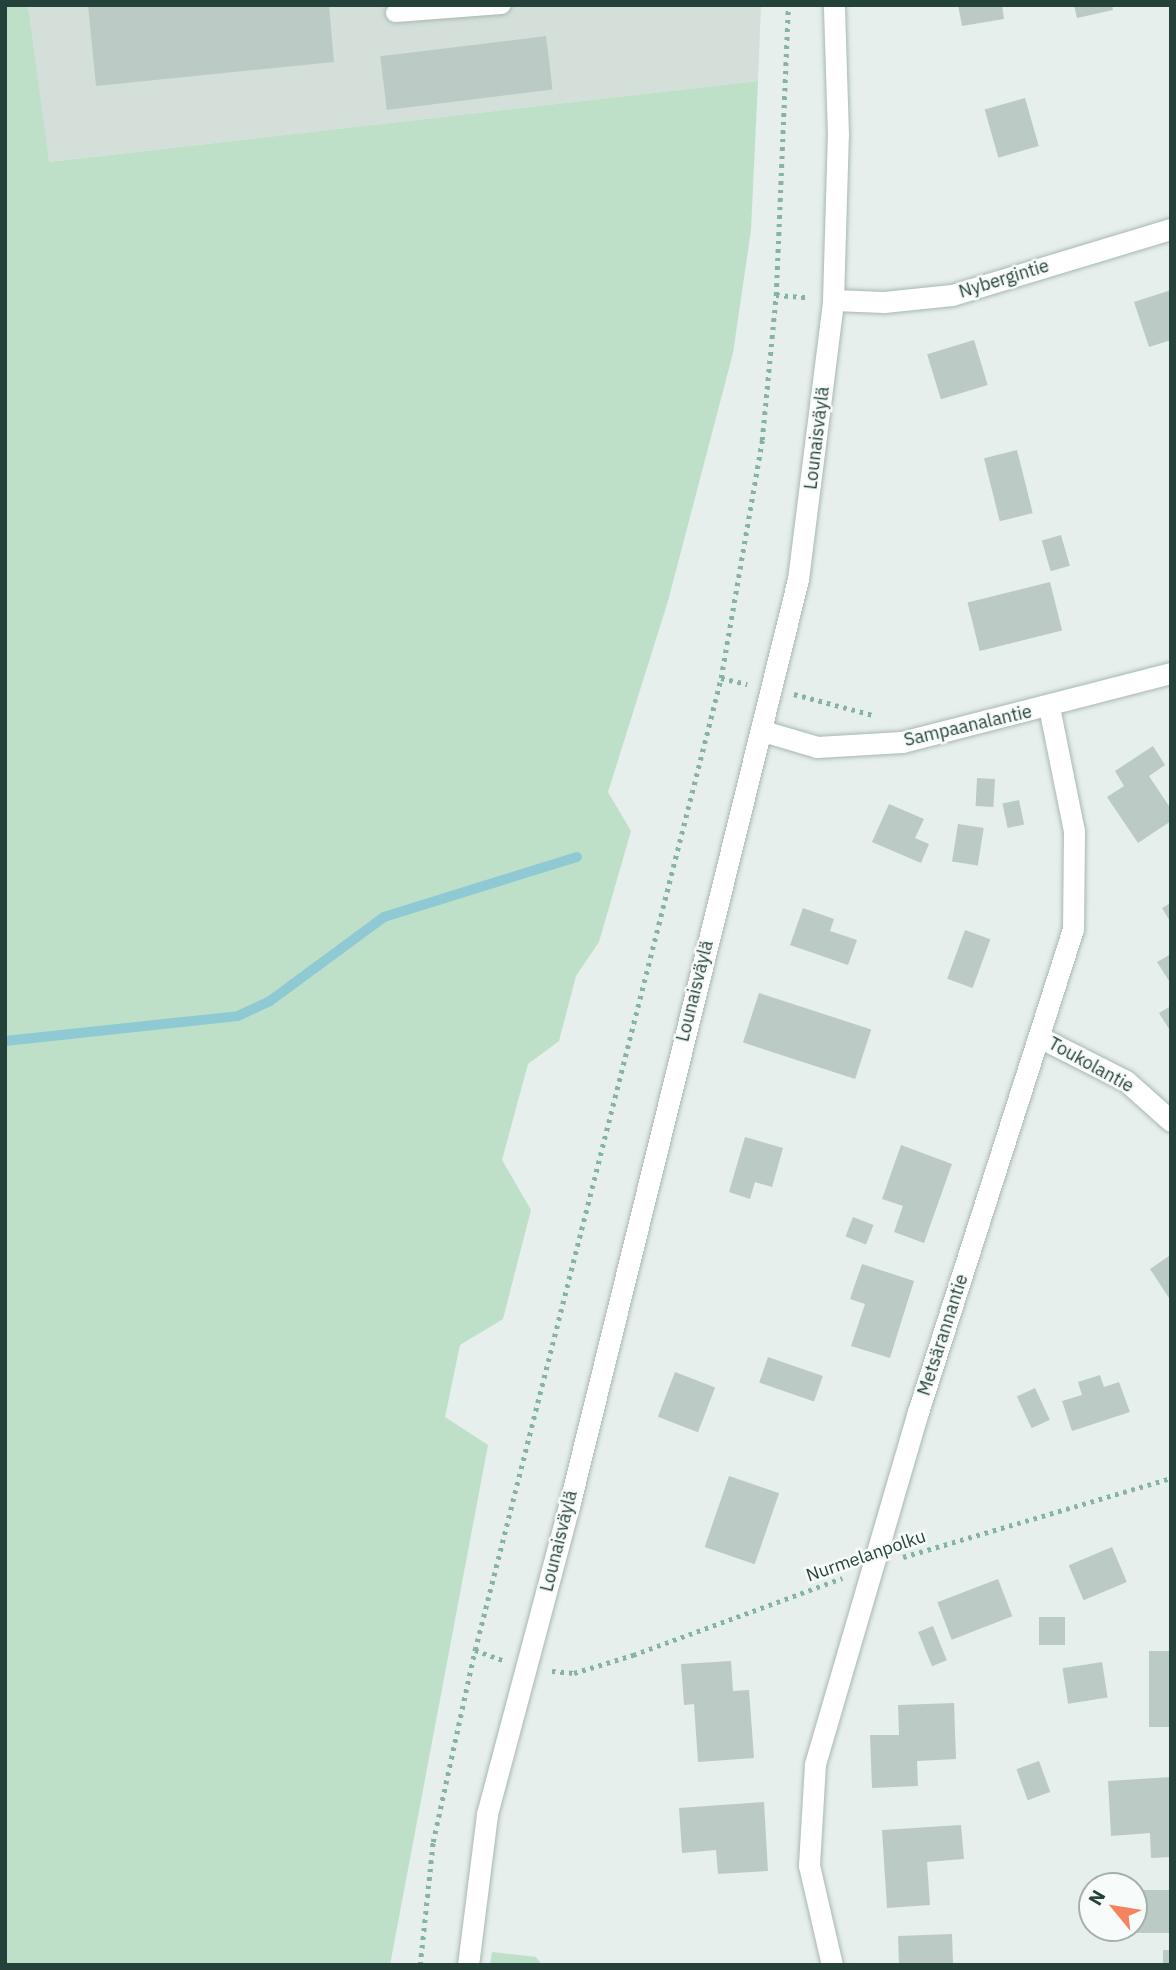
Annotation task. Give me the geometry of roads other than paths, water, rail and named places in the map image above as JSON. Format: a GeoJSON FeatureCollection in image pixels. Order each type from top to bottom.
{"type":"FeatureCollection","features":[{"type":"Feature","properties":{"kind":"street","name":"Lounaisväylä"},"geometry":{"type":"LineString","coordinates":[[468,1965],[487,1814],[763,731],[798,579],[833,300],[838,135],[834,5]]}},
{"type":"Feature","properties":{"kind":"street","name":"Nybergintie"},"geometry":{"type":"LineString","coordinates":[[833,300],[884,302],[952,295],[1171,229]]}},
{"type":"Feature","properties":{"kind":"street","name":"Sampaanalantie"},"geometry":{"type":"LineString","coordinates":[[763,731],[817,747],[901,742],[1049,707],[1171,673]]}},
{"type":"Feature","properties":{"kind":"street","name":"Metsärannantie"},"geometry":{"type":"LineString","coordinates":[[832,1965],[809,1865],[815,1764],[871,1567],[1041,1038],[1073,929],[1074,831],[1049,707]]}},
{"type":"Feature","properties":{"kind":"street","name":"Toukolantie"},"geometry":{"type":"LineString","coordinates":[[1041,1038],[1126,1081],[1171,1121]]}},
{"type":"Feature","properties":{"kind":"lane"},"geometry":{"type":"LineString","coordinates":[[395,13],[502,5]]}},
{"type":"Feature","properties":{"kind":"waterway"},"geometry":{"type":"LineString","coordinates":[[5,1041],[238,1016],[270,1001],[384,917],[577,857]]}}]}
